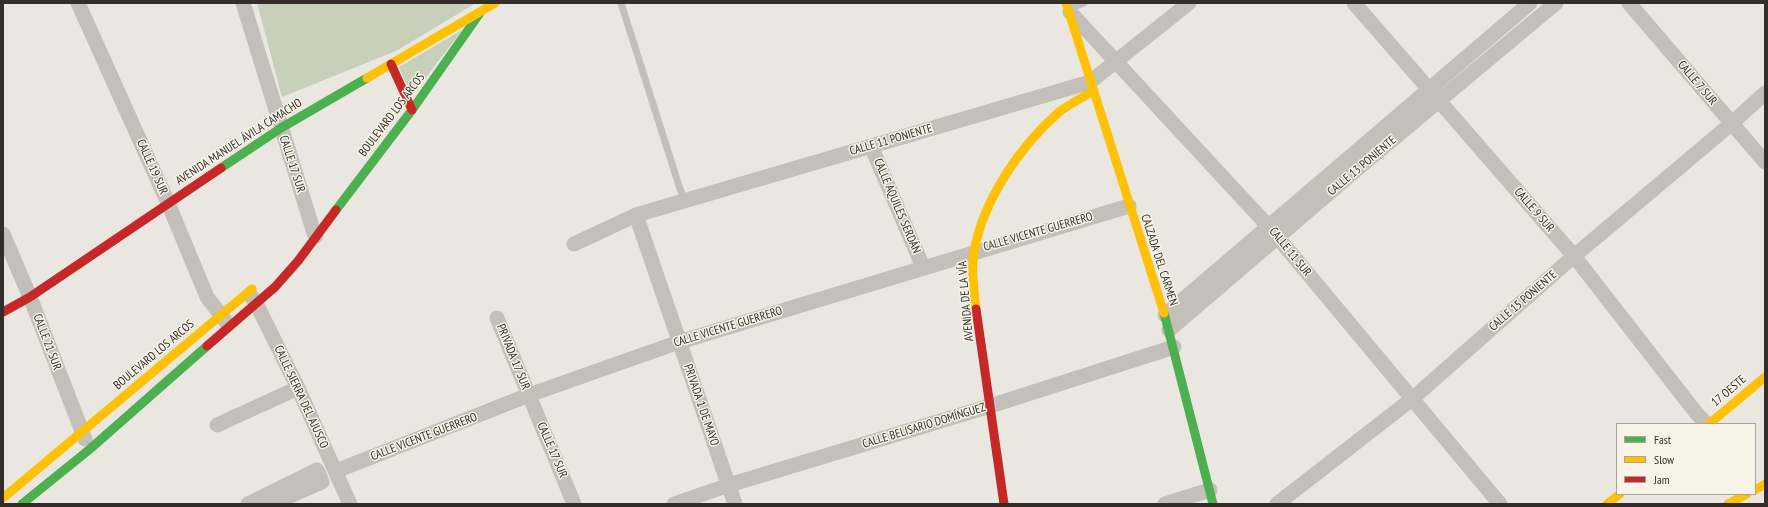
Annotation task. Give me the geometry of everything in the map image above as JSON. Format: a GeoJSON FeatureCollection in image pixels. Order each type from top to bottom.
{"type":"FeatureCollection","features":[{"type":"Feature","properties":{"kind":"street","name":"CALLE 19 SUR"},"geometry":{"type":"LineString","coordinates":[[78,3],[168,202],[207,297],[220,316],[230,327]]}},
{"type":"Feature","properties":{"kind":"street","name":"CALLE 17 SUR"},"geometry":{"type":"LineString","coordinates":[[243,3],[281,128],[317,233]]}},
{"type":"Feature","properties":{"kind":"street","name":"AVENIDA MANUEL ÁVILA CAMACHO"},"geometry":{"type":"LineString","coordinates":[[3,312],[30,297],[168,202],[281,128],[495,3]]}},
{"type":"Feature","properties":{"kind":"street","name":"CALLE 11 PONIENTE"},"geometry":{"type":"LineString","coordinates":[[574,244],[636,215],[871,146],[1091,86],[1116,60],[1189,3]]}},
{"type":"Feature","properties":{"kind":"street","name":"CALLE 9 SUR"},"geometry":{"type":"LineString","coordinates":[[1354,3],[1574,256],[1697,414],[1707,423]]}},
{"type":"Feature","properties":{"kind":"street","name":"CALLE 13 PONIENTE"},"geometry":{"type":"LineString","coordinates":[[1169,330],[1273,232],[1429,90],[1530,3]]}},
{"type":"Feature","properties":{"kind":"street","name":"CALLE 13 PONIENTE"},"geometry":{"type":"LineString","coordinates":[[1165,315],[1356,170],[1556,3]]}},
{"type":"Feature","properties":{"kind":"street","name":"CALLE 7 SUR"},"geometry":{"type":"LineString","coordinates":[[1629,3],[1765,162]]}},
{"type":"Feature","properties":{"kind":"street","name":"CALZADA DEL CARMEN"},"geometry":{"type":"LineString","coordinates":[[1068,8],[1091,86],[1165,315],[1212,497]]}},
{"type":"Feature","properties":{"kind":"street","name":"CALLE 11 SUR"},"geometry":{"type":"LineString","coordinates":[[1068,8],[1273,232],[1500,504]]}},
{"type":"Feature","properties":{"kind":"street","name":"BOULEVARD LOS ARCOS"},"geometry":{"type":"LineString","coordinates":[[3,498],[81,431],[220,316],[254,293],[283,278],[298,261],[317,233],[412,110],[480,13]]}},
{"type":"Feature","properties":{"kind":"street"},"geometry":{"type":"LineString","coordinates":[[391,64],[412,110]]}},
{"type":"Feature","properties":{"kind":"street","name":"AVENIDA DE LA VÍA"},"geometry":{"type":"LineString","coordinates":[[1004,504],[974,281],[974,251],[985,215],[1006,174],[1032,139],[1060,112],[1091,86]]}},
{"type":"Feature","properties":{"kind":"street","name":"CALLE 15 PONIENTE"},"geometry":{"type":"LineString","coordinates":[[1277,504],[1412,399],[1574,256],[1731,124],[1765,93]]}},
{"type":"Feature","properties":{"kind":"street","name":"CALLE AQUILES SERDÁN"},"geometry":{"type":"LineString","coordinates":[[871,146],[923,267]]}},
{"type":"Feature","properties":{"kind":"street","name":"CALLE VICENTE GUERRERO"},"geometry":{"type":"LineString","coordinates":[[319,475],[529,395],[679,342],[974,251],[1129,206]]}},
{"type":"Feature","properties":{"kind":"street","name":"PRIVADA 1 DE MAYO"},"geometry":{"type":"LineString","coordinates":[[636,215],[735,504]]}},
{"type":"Feature","properties":{"kind":"street","name":"BOULEVARD LOS ARCOS"},"geometry":{"type":"LineString","coordinates":[[290,256],[317,233]]}},
{"type":"Feature","properties":{"kind":"street","name":"CALLE 21 SUR"},"geometry":{"type":"LineString","coordinates":[[3,234],[30,297],[81,431],[90,449]]}},
{"type":"Feature","properties":{"kind":"street","name":"BOULEVARD LOS ARCOS"},"geometry":{"type":"LineString","coordinates":[[22,504],[90,449],[230,327],[254,293]]}},
{"type":"Feature","properties":{"kind":"street","name":"CALLE SIERRA DEL AJUSCO"},"geometry":{"type":"LineString","coordinates":[[254,293],[350,504]]}},
{"type":"Feature","properties":{"kind":"street","name":"PRIVADA 17 SUR"},"geometry":{"type":"LineString","coordinates":[[497,318],[529,395]]}},
{"type":"Feature","properties":{"kind":"street","name":"CALLE BELISARIO DOMÍNGUEZ"},"geometry":{"type":"LineString","coordinates":[[674,504],[728,485],[990,406],[1174,348]]}},
{"type":"Feature","properties":{"kind":"street","name":"17 OESTE"},"geometry":{"type":"LineString","coordinates":[[1709,423],[1765,377]]}},
{"type":"Feature","properties":{"kind":"street"},"geometry":{"type":"LineString","coordinates":[[217,425],[298,388]]}},
{"type":"Feature","properties":{"kind":"street","name":"CALLE 17 SUR"},"geometry":{"type":"LineString","coordinates":[[529,395],[574,504]]}},
{"type":"Feature","properties":{"kind":"street"},"geometry":{"type":"LineString","coordinates":[[248,504],[317,470],[322,482],[272,504]]}},
{"type":"Feature","properties":{"kind":"street"},"geometry":{"type":"LineString","coordinates":[[1608,504],[1619,495]]}},
{"type":"Feature","properties":{"kind":"street"},"geometry":{"type":"LineString","coordinates":[[1728,504],[1745,495]]}},
{"type":"Feature","properties":{"kind":"street"},"geometry":{"type":"LineString","coordinates":[[1165,504],[1212,497]]}},
{"type":"Feature","properties":{"kind":"lane"},"geometry":{"type":"LineString","coordinates":[[621,3],[685,201]]}},
{"type":"Feature","properties":{"kind":"lane"},"geometry":{"type":"LineString","coordinates":[[1068,8],[1084,3]]}},
{"type":"Feature","properties":{"kind":"green space"},"geometry":{"type":"Polygon","coordinates":[[[257,3],[476,3],[396,51],[282,97],[257,3]]]}},
{"type":"Feature","properties":{"kind":"green space"},"geometry":{"type":"Polygon","coordinates":[[[462,30],[412,96],[399,67],[462,30]]]}},
{"type":"Feature","properties":{"kind":"traffic: fast"},"geometry":{"type":"LineString","coordinates":[[336,210],[412,110],[480,13]]}},
{"type":"Feature","properties":{"kind":"traffic: fast"},"geometry":{"type":"LineString","coordinates":[[221,168],[281,128],[367,78]]}},
{"type":"Feature","properties":{"kind":"traffic: fast"},"geometry":{"type":"LineString","coordinates":[[1164,313],[1213,504]]}},
{"type":"Feature","properties":{"kind":"traffic: fast"},"geometry":{"type":"LineString","coordinates":[[22,504],[90,449],[207,346]]}},
{"type":"Feature","properties":{"kind":"traffic: slow"},"geometry":{"type":"LineString","coordinates":[[367,78],[495,3]]}},
{"type":"Feature","properties":{"kind":"traffic: slow"},"geometry":{"type":"LineString","coordinates":[[1066,3],[1164,313]]}},
{"type":"Feature","properties":{"kind":"traffic: slow"},"geometry":{"type":"LineString","coordinates":[[976,309],[973,273],[974,251],[979,231],[995,193],[1018,157],[1045,126],[1067,106],[1093,91]]}},
{"type":"Feature","properties":{"kind":"traffic: slow"},"geometry":{"type":"LineString","coordinates":[[3,498],[252,289]]}},
{"type":"Feature","properties":{"kind":"traffic: slow"},"geometry":{"type":"LineString","coordinates":[[1710,423],[1765,377]]}},
{"type":"Feature","properties":{"kind":"traffic: slow"},"geometry":{"type":"LineString","coordinates":[[1756,489],[1765,484]]}},
{"type":"Feature","properties":{"kind":"traffic: slow"},"geometry":{"type":"LineString","coordinates":[[1607,504],[1619,495]]}},
{"type":"Feature","properties":{"kind":"traffic: slow"},"geometry":{"type":"LineString","coordinates":[[1728,504],[1745,495]]}},
{"type":"Feature","properties":{"kind":"traffic: jam"},"geometry":{"type":"LineString","coordinates":[[391,64],[412,110]]}},
{"type":"Feature","properties":{"kind":"traffic: jam"},"geometry":{"type":"LineString","coordinates":[[3,312],[30,297],[221,168]]}},
{"type":"Feature","properties":{"kind":"traffic: jam"},"geometry":{"type":"LineString","coordinates":[[207,346],[275,287],[298,261],[336,210]]}},
{"type":"Feature","properties":{"kind":"traffic: jam"},"geometry":{"type":"LineString","coordinates":[[976,309],[1004,504]]}}]}
